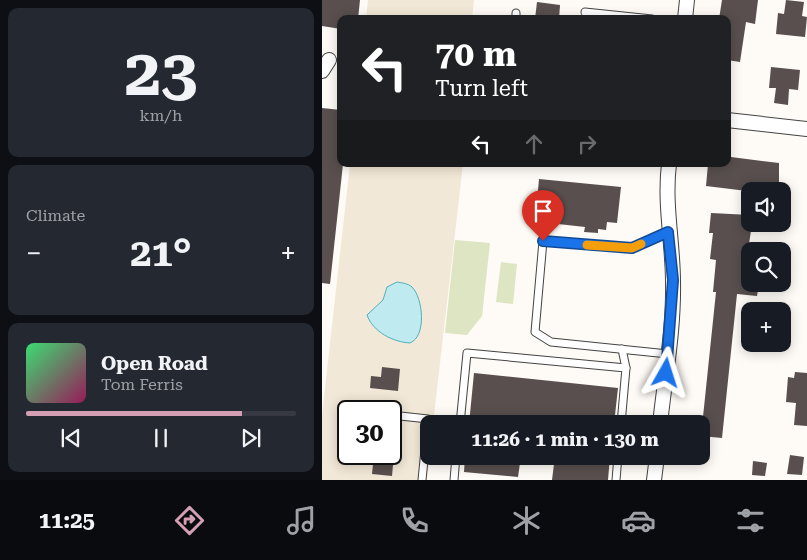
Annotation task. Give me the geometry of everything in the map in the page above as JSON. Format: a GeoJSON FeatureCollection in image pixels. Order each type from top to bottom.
{"type":"FeatureCollection","features":[{"type":"Feature","properties":{"kind":"street"},"geometry":{"type":"LineString","coordinates":[[685,15],[687,0]]}},
{"type":"Feature","properties":{"kind":"street"},"geometry":{"type":"LineString","coordinates":[[731,120],[806,129]]}},
{"type":"Feature","properties":{"kind":"street"},"geometry":{"type":"LineString","coordinates":[[661,415],[668,354],[673,280],[668,232],[669,167]]}},
{"type":"Feature","properties":{"kind":"street"},"geometry":{"type":"LineString","coordinates":[[654,480],[656,465]]}},
{"type":"Feature","properties":{"kind":"lane"},"geometry":{"type":"LineString","coordinates":[[585,12],[614,15]]}},
{"type":"Feature","properties":{"kind":"lane"},"geometry":{"type":"LineString","coordinates":[[668,232],[632,248],[543,241],[535,332],[551,342],[668,354]]}},
{"type":"Feature","properties":{"kind":"lane"},"geometry":{"type":"LineString","coordinates":[[622,349],[626,368],[622,415]]}},
{"type":"Feature","properties":{"kind":"lane"},"geometry":{"type":"LineString","coordinates":[[461,415],[467,353],[626,368]]}},
{"type":"Feature","properties":{"kind":"lane"},"geometry":{"type":"LineString","coordinates":[[402,416],[428,419],[422,480]]}},
{"type":"Feature","properties":{"kind":"lane"},"geometry":{"type":"LineString","coordinates":[[454,480],[455,465]]}},
{"type":"Feature","properties":{"kind":"lane"},"geometry":{"type":"LineString","coordinates":[[616,480],[617,465]]}},
{"type":"Feature","properties":{"kind":"shaded area"},"geometry":{"type":"Polygon","coordinates":[[[368,0],[474,0],[472,15],[366,15],[368,0]]]}},
{"type":"Feature","properties":{"kind":"shaded area"},"geometry":{"type":"Polygon","coordinates":[[[350,167],[463,167],[434,415],[420,415],[420,465],[429,465],[427,480],[322,480],[322,415],[350,167]]]}},
{"type":"Feature","properties":{"kind":"green space"},"geometry":{"type":"Polygon","coordinates":[[[455,240],[490,243],[482,316],[467,335],[445,333],[455,240]]]}},
{"type":"Feature","properties":{"kind":"green space"},"geometry":{"type":"Polygon","coordinates":[[[501,262],[517,264],[513,304],[496,302],[501,262]]]}},
{"type":"Feature","properties":{"kind":"water"},"geometry":{"type":"Polygon","coordinates":[[[397,282],[412,287],[419,299],[421,308],[422,317],[419,333],[410,343],[397,341],[384,335],[374,326],[367,315],[383,300],[387,287],[397,282]]]}},
{"type":"Feature","properties":{"kind":"building"},"geometry":{"type":"Polygon","coordinates":[[[322,0],[360,0],[358,15],[337,15],[337,28],[322,26],[322,0]]]}},
{"type":"Feature","properties":{"kind":"building"},"geometry":{"type":"Polygon","coordinates":[[[722,0],[758,0],[755,24],[746,22],[740,62],[731,61],[731,15],[720,15],[722,0]]]}},
{"type":"Feature","properties":{"kind":"building"},"geometry":{"type":"Polygon","coordinates":[[[786,0],[804,2],[802,16],[807,17],[805,37],[776,34],[778,13],[784,14],[786,0]]]}},
{"type":"Feature","properties":{"kind":"building"},"geometry":{"type":"Polygon","coordinates":[[[537,2],[560,5],[559,15],[535,15],[537,2]]]}},
{"type":"Feature","properties":{"kind":"building"},"geometry":{"type":"Polygon","coordinates":[[[771,67],[800,70],[798,90],[789,89],[788,105],[774,103],[776,88],[769,88],[771,67]]]}},
{"type":"Feature","properties":{"kind":"building"},"geometry":{"type":"Polygon","coordinates":[[[322,108],[337,110],[337,167],[343,167],[330,284],[322,283],[322,108]]]}},
{"type":"Feature","properties":{"kind":"building"},"geometry":{"type":"Polygon","coordinates":[[[731,157],[779,163],[779,182],[741,182],[741,190],[706,186],[708,167],[731,167],[731,157]]]}},
{"type":"Feature","properties":{"kind":"building"},"geometry":{"type":"Polygon","coordinates":[[[539,179],[621,187],[617,223],[607,222],[606,230],[598,229],[598,233],[584,232],[585,227],[540,222],[541,214],[536,213],[539,179]]]}},
{"type":"Feature","properties":{"kind":"building"},"geometry":{"type":"Polygon","coordinates":[[[711,213],[741,215],[741,232],[751,232],[749,242],[741,242],[741,292],[758,292],[757,296],[737,294],[722,438],[710,437],[710,415],[703,415],[716,292],[713,292],[716,260],[710,259],[713,233],[709,233],[711,213]]]}},
{"type":"Feature","properties":{"kind":"building"},"geometry":{"type":"Polygon","coordinates":[[[382,367],[400,369],[398,391],[370,388],[371,376],[381,377],[382,367]]]}},
{"type":"Feature","properties":{"kind":"building"},"geometry":{"type":"Polygon","coordinates":[[[795,372],[807,373],[807,426],[794,425],[796,403],[786,402],[788,377],[794,378],[795,372]]]}},
{"type":"Feature","properties":{"kind":"building"},"geometry":{"type":"Polygon","coordinates":[[[474,373],[618,388],[615,415],[470,415],[474,373]]]}},
{"type":"Feature","properties":{"kind":"building"},"geometry":{"type":"Polygon","coordinates":[[[790,455],[804,457],[802,475],[787,474],[790,455]]]}},
{"type":"Feature","properties":{"kind":"building"},"geometry":{"type":"Polygon","coordinates":[[[753,461],[767,463],[765,476],[752,475],[753,461]]]}},
{"type":"Feature","properties":{"kind":"building"},"geometry":{"type":"Polygon","coordinates":[[[373,465],[393,465],[392,476],[372,474],[373,465]]]}},
{"type":"Feature","properties":{"kind":"building"},"geometry":{"type":"Polygon","coordinates":[[[464,465],[520,465],[518,477],[464,472],[464,465]]]}},
{"type":"Feature","properties":{"kind":"building"},"geometry":{"type":"Polygon","coordinates":[[[554,465],[609,465],[608,480],[552,480],[554,465]]]}},
{"type":"Feature","properties":{"kind":"slow traffic"},"geometry":{"type":"LineString","coordinates":[[587,245],[632,248],[641,244]]}},
{"type":"Feature","properties":{"kind":"route"},"geometry":{"type":"LineString","coordinates":[[543,241],[632,248],[668,232],[673,280],[673,310],[666,373]]}}]}
